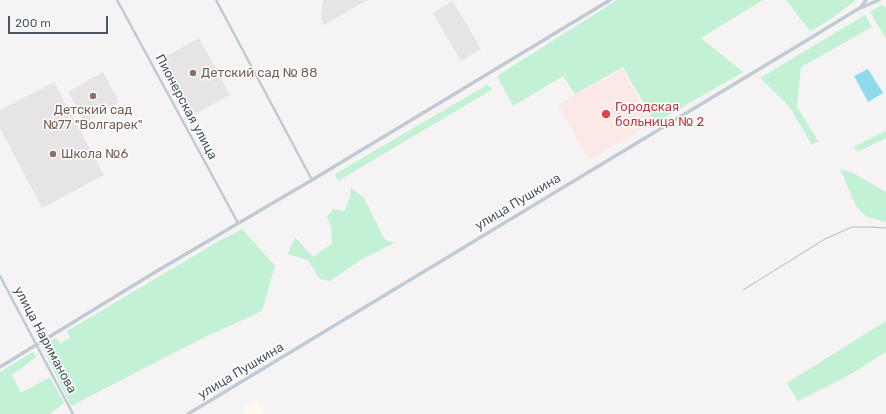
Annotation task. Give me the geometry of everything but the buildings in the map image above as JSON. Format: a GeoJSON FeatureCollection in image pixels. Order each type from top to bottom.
{"type":"FeatureCollection","features":[{"type":"Feature","properties":{"kind":"main road","name":"улица Пушкина"},"geometry":{"type":"LineString","coordinates":[[858,9],[866,0]]}},
{"type":"Feature","properties":{"kind":"main road","name":"улица Пушкина"},"geometry":{"type":"LineString","coordinates":[[188,414],[858,9],[879,0]]}},
{"type":"Feature","properties":{"kind":"street","name":"Пионерская улица"},"geometry":{"type":"LineString","coordinates":[[117,0],[238,224]]}},
{"type":"Feature","properties":{"kind":"street"},"geometry":{"type":"LineString","coordinates":[[216,0],[312,180]]}},
{"type":"Feature","properties":{"kind":"street"},"geometry":{"type":"LineString","coordinates":[[0,367],[157,271],[312,180],[610,0]]}},
{"type":"Feature","properties":{"kind":"street","name":"улица Нариманова"},"geometry":{"type":"LineString","coordinates":[[0,276],[73,414]]}},
{"type":"Feature","properties":{"kind":"shaded area"},"geometry":{"type":"Polygon","coordinates":[[[323,0],[367,0],[324,25],[321,18],[323,0]]]}},
{"type":"Feature","properties":{"kind":"shaded area"},"geometry":{"type":"Polygon","coordinates":[[[453,1],[481,49],[461,61],[433,13],[453,1]]]}},
{"type":"Feature","properties":{"kind":"shaded area","name":"Детский сад № 88"},"geometry":{"type":"Polygon","coordinates":[[[199,38],[230,95],[191,116],[161,59],[199,38]]]}},
{"type":"Feature","properties":{"kind":"shaded area","name":"Городская больница № 2"},"geometry":{"type":"Polygon","coordinates":[[[622,69],[653,123],[589,160],[558,105],[622,69]]]}},
{"type":"Feature","properties":{"kind":"shaded area","name":"Детский сад №77 \"Волгарек\""},"geometry":{"type":"Polygon","coordinates":[[[103,72],[119,102],[85,122],[68,92],[103,72]]]}},
{"type":"Feature","properties":{"kind":"shaded area","name":"Школа №6"},"geometry":{"type":"Polygon","coordinates":[[[54,82],[104,175],[42,208],[0,128],[0,110],[54,82]]]}},
{"type":"Feature","properties":{"kind":"shaded area"},"geometry":{"type":"Polygon","coordinates":[[[256,399],[265,414],[246,414],[242,408],[256,399]]]}},
{"type":"Feature","properties":{"kind":"green space"},"geometry":{"type":"Polygon","coordinates":[[[617,0],[763,0],[701,38],[743,72],[655,123],[623,67],[575,94],[563,76],[513,106],[497,76],[617,0]]]}},
{"type":"Feature","properties":{"kind":"green space"},"geometry":{"type":"Polygon","coordinates":[[[786,0],[856,0],[831,19],[810,31],[786,0]]]}},
{"type":"Feature","properties":{"kind":"green space"},"geometry":{"type":"Polygon","coordinates":[[[881,5],[886,7],[886,39],[870,12],[881,5]]]}},
{"type":"Feature","properties":{"kind":"green space"},"geometry":{"type":"Polygon","coordinates":[[[865,15],[872,27],[801,67],[797,107],[818,141],[812,145],[789,106],[760,78],[865,15]]]}},
{"type":"Feature","properties":{"kind":"green space"},"geometry":{"type":"Polygon","coordinates":[[[487,85],[493,89],[338,181],[335,174],[487,85]]]}},
{"type":"Feature","properties":{"kind":"green space"},"geometry":{"type":"Polygon","coordinates":[[[886,131],[886,138],[859,151],[853,147],[886,131]]]}},
{"type":"Feature","properties":{"kind":"green space"},"geometry":{"type":"Polygon","coordinates":[[[840,169],[853,173],[886,192],[886,222],[867,217],[856,206],[840,169]]]}},
{"type":"Feature","properties":{"kind":"green space"},"geometry":{"type":"Polygon","coordinates":[[[351,188],[364,198],[385,240],[394,243],[359,261],[330,281],[320,279],[308,260],[288,254],[295,237],[313,257],[332,244],[331,226],[327,217],[333,209],[345,211],[350,197],[351,188]]]}},
{"type":"Feature","properties":{"kind":"green space"},"geometry":{"type":"Polygon","coordinates":[[[242,229],[275,266],[262,311],[199,340],[71,406],[42,346],[56,338],[60,344],[70,338],[67,331],[219,241],[242,229]]]}},
{"type":"Feature","properties":{"kind":"green space"},"geometry":{"type":"Polygon","coordinates":[[[886,321],[886,352],[846,377],[798,401],[787,383],[886,321]]]}},
{"type":"Feature","properties":{"kind":"green space"},"geometry":{"type":"Polygon","coordinates":[[[33,352],[36,357],[12,375],[21,393],[50,377],[64,403],[50,414],[0,414],[0,372],[33,352]]]}},
{"type":"Feature","properties":{"kind":"water"},"geometry":{"type":"Polygon","coordinates":[[[868,69],[883,93],[868,102],[854,76],[868,69]]]}},
{"type":"Feature","properties":{"kind":"railway"},"geometry":{"type":"LineString","coordinates":[[743,290],[825,239],[852,227],[886,228]]}},
{"type":"Feature","properties":{"kind":"place","name":"Детский сад № 88"},"geometry":{"type":"Point","coordinates":[193,73]}},
{"type":"Feature","properties":{"kind":"place","name":"Детский сад №77 \"Волгарек\""},"geometry":{"type":"Point","coordinates":[93,96]}},
{"type":"Feature","properties":{"kind":"place","name":"Городская больница № 2"},"geometry":{"type":"Point","coordinates":[606,114]}},
{"type":"Feature","properties":{"kind":"place","name":"Школа №6"},"geometry":{"type":"Point","coordinates":[53,154]}}]}
